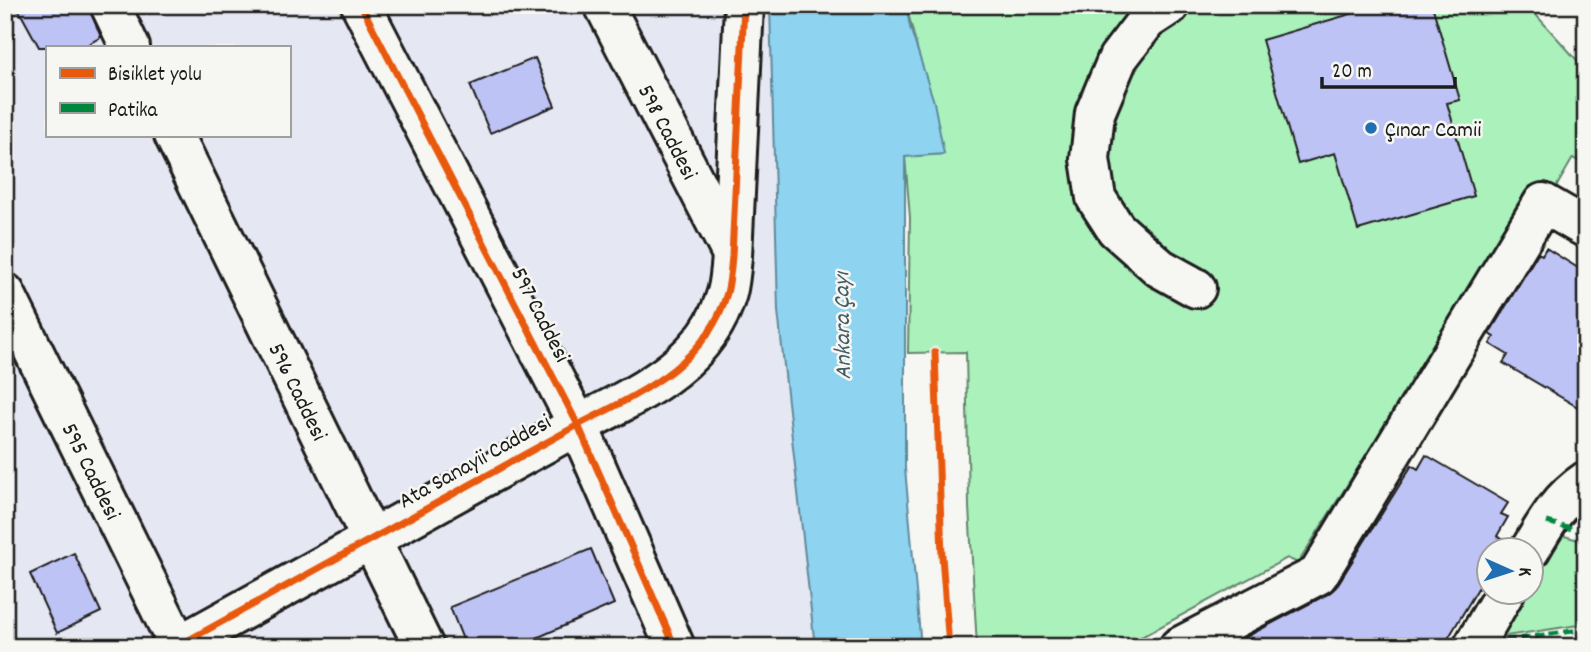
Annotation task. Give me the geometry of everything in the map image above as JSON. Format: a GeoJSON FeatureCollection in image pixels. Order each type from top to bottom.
{"type":"FeatureCollection","features":[{"type":"Feature","properties":{"kind":"street"},"geometry":{"type":"LineString","coordinates":[[110,5],[130,46]]}},
{"type":"Feature","properties":{"kind":"street","name":"597 Caddesi"},"geometry":{"type":"LineString","coordinates":[[361,5],[578,425],[675,647]]}},
{"type":"Feature","properties":{"kind":"street","name":"598 Caddesi"},"geometry":{"type":"LineString","coordinates":[[604,5],[733,256]]}},
{"type":"Feature","properties":{"kind":"street","name":"Ata Sanayii Caddesi"},"geometry":{"type":"LineString","coordinates":[[178,646],[578,425],[636,396],[681,365],[712,330],[727,293],[733,256],[744,5]]}},
{"type":"Feature","properties":{"kind":"street"},"geometry":{"type":"LineString","coordinates":[[1170,5],[1147,20],[1118,58],[1095,113],[1090,159],[1096,198],[1116,229],[1160,268],[1196,288]]}},
{"type":"Feature","properties":{"kind":"street","name":"596 Caddesi"},"geometry":{"type":"LineString","coordinates":[[174,136],[424,647]]}},
{"type":"Feature","properties":{"kind":"street"},"geometry":{"type":"LineString","coordinates":[[1179,647],[1318,575],[1543,203],[1586,228]]}},
{"type":"Feature","properties":{"kind":"street","name":"595 Caddesi"},"geometry":{"type":"LineString","coordinates":[[5,293],[178,646]]}},
{"type":"Feature","properties":{"kind":"street"},"geometry":{"type":"LineString","coordinates":[[1539,536],[1555,509],[1569,493],[1586,481]]}},
{"type":"Feature","properties":{"kind":"street"},"geometry":{"type":"LineString","coordinates":[[1473,647],[1497,606]]}},
{"type":"Feature","properties":{"kind":"shaded area"},"geometry":{"type":"Polygon","coordinates":[[[5,5],[770,5],[778,311],[815,647],[5,647],[5,5]]]}},
{"type":"Feature","properties":{"kind":"green space"},"geometry":{"type":"Polygon","coordinates":[[[906,5],[1527,5],[1586,70],[1586,165],[1573,158],[1555,189],[1533,190],[1298,563],[1287,558],[1123,647],[977,647],[969,507],[966,352],[908,353],[910,218],[905,156],[944,154],[906,5]]]}},
{"type":"Feature","properties":{"kind":"green space"},"geometry":{"type":"Polygon","coordinates":[[[1561,535],[1582,541],[1587,573],[1586,594],[1578,625],[1499,637],[1518,606],[1546,606],[1546,560],[1561,535]]]}},
{"type":"Feature","properties":{"kind":"water","name":"Ankara Çayı"},"geometry":{"type":"Polygon","coordinates":[[[770,5],[906,5],[910,27],[934,102],[944,154],[905,157],[905,468],[921,647],[815,647],[778,311],[770,5]]]}},
{"type":"Feature","properties":{"kind":"building"},"geometry":{"type":"Polygon","coordinates":[[[16,5],[88,5],[101,37],[85,46],[39,47],[16,5]]]}},
{"type":"Feature","properties":{"kind":"building","name":"Çınar Camii"},"geometry":{"type":"Polygon","coordinates":[[[1381,5],[1432,5],[1460,100],[1447,103],[1474,196],[1358,230],[1335,153],[1298,164],[1262,40],[1381,5]]]}},
{"type":"Feature","properties":{"kind":"building"},"geometry":{"type":"Polygon","coordinates":[[[535,58],[555,106],[490,133],[470,85],[535,58]]]}},
{"type":"Feature","properties":{"kind":"building"},"geometry":{"type":"Polygon","coordinates":[[[1546,248],[1586,273],[1586,412],[1503,363],[1508,355],[1490,344],[1494,337],[1489,334],[1538,253],[1542,255],[1546,248]]]}},
{"type":"Feature","properties":{"kind":"building"},"geometry":{"type":"Polygon","coordinates":[[[1426,455],[1508,503],[1501,514],[1508,517],[1497,536],[1476,536],[1476,592],[1443,647],[1227,647],[1328,594],[1336,587],[1412,465],[1418,469],[1426,455]]]}},
{"type":"Feature","properties":{"kind":"building"},"geometry":{"type":"Polygon","coordinates":[[[591,549],[614,604],[516,647],[466,647],[450,607],[591,549]]]}},
{"type":"Feature","properties":{"kind":"building"},"geometry":{"type":"Polygon","coordinates":[[[74,553],[101,612],[57,633],[30,574],[74,553]]]}},
{"type":"Feature","properties":{"kind":"marked path"},"geometry":{"type":"LineString","coordinates":[[1547,522],[1586,533]]}},
{"type":"Feature","properties":{"kind":"marked path"},"geometry":{"type":"LineString","coordinates":[[1490,643],[1586,629]]}},
{"type":"Feature","properties":{"kind":"cycle path"},"geometry":{"type":"LineString","coordinates":[[361,5],[578,425],[675,647]]}},
{"type":"Feature","properties":{"kind":"cycle path"},"geometry":{"type":"LineString","coordinates":[[176,647],[624,401],[668,374],[704,339],[717,318],[727,293],[730,275],[744,5]]}},
{"type":"Feature","properties":{"kind":"cycle path"},"geometry":{"type":"LineString","coordinates":[[935,352],[942,556],[949,647]]}},
{"type":"Feature","properties":{"kind":"place","name":"Çınar Camii"},"geometry":{"type":"Point","coordinates":[1371,128]}}]}
